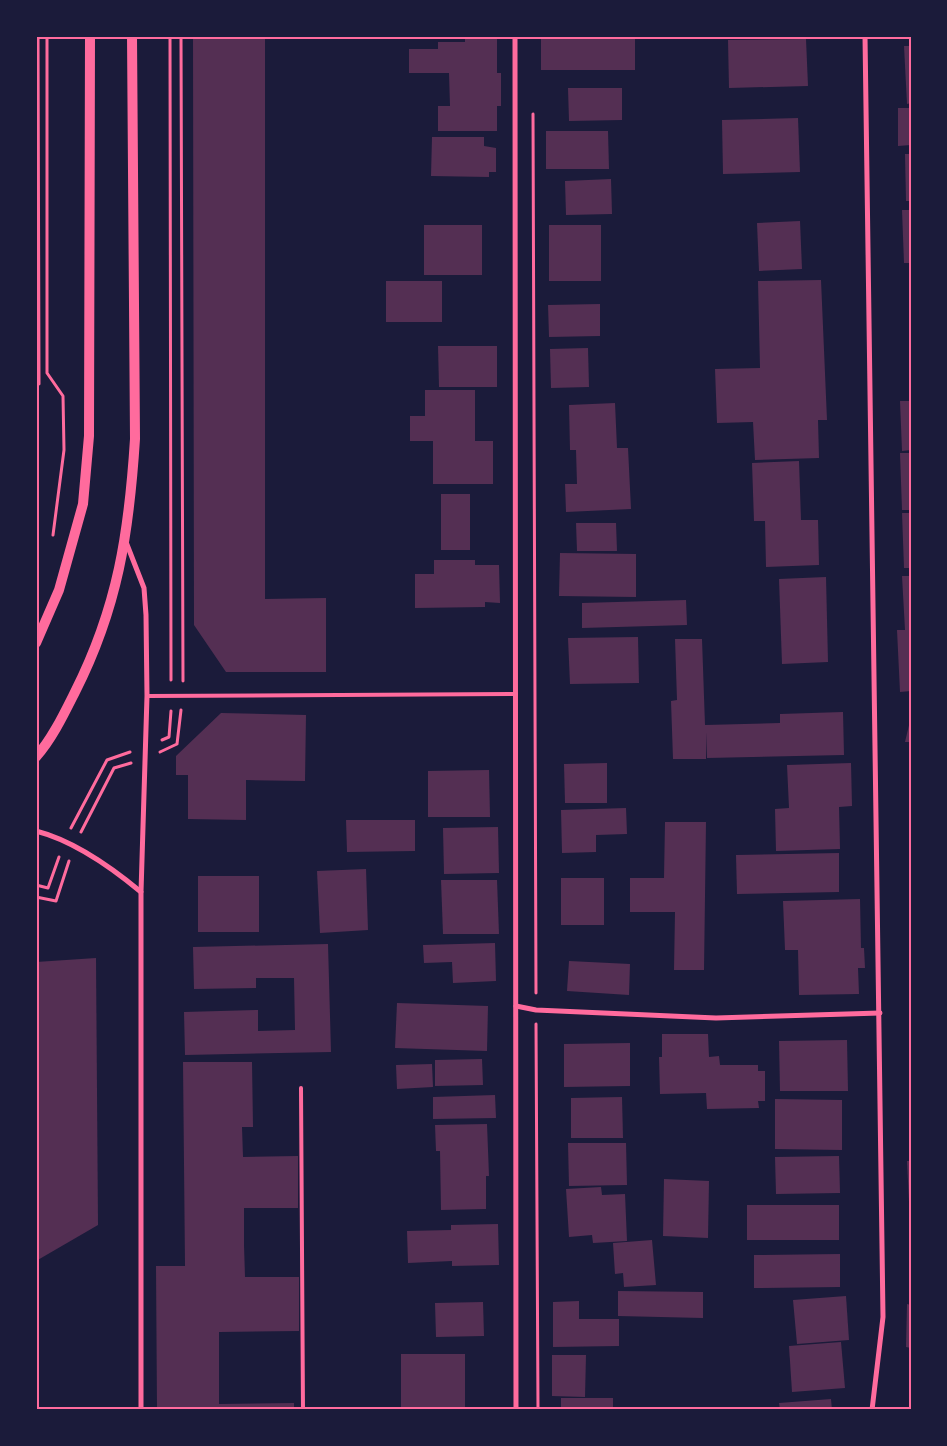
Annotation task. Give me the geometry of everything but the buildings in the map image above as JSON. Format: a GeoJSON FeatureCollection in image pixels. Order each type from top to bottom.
{"type":"FeatureCollection","features":[{"type":"Feature","properties":{"kind":"main road"},"geometry":{"type":"LineString","coordinates":[[36,643],[59,590],[83,504],[89,436],[90,36]]}},
{"type":"Feature","properties":{"kind":"main road"},"geometry":{"type":"LineString","coordinates":[[36,757],[67,709],[92,659],[107,620],[118,579],[131,502],[134,439],[132,36]]}},
{"type":"Feature","properties":{"kind":"street"},"geometry":{"type":"LineString","coordinates":[[515,36],[516,1410]]}},
{"type":"Feature","properties":{"kind":"street"},"geometry":{"type":"LineString","coordinates":[[865,36],[883,1317],[872,1410]]}},
{"type":"Feature","properties":{"kind":"street"},"geometry":{"type":"LineString","coordinates":[[125,540],[144,588],[147,696],[141,892],[141,1410]]}},
{"type":"Feature","properties":{"kind":"street"},"geometry":{"type":"LineString","coordinates":[[36,831],[64,840],[141,892]]}},
{"type":"Feature","properties":{"kind":"street"},"geometry":{"type":"LineString","coordinates":[[516,1006],[536,1010],[716,1018],[880,1013]]}},
{"type":"Feature","properties":{"kind":"lane"},"geometry":{"type":"LineString","coordinates":[[147,696],[516,694]]}},
{"type":"Feature","properties":{"kind":"lane"},"geometry":{"type":"LineString","coordinates":[[301,1088],[303,1410]]}},
{"type":"Feature","properties":{"kind":"path"},"geometry":{"type":"LineString","coordinates":[[38,36],[39,384]]}},
{"type":"Feature","properties":{"kind":"path"},"geometry":{"type":"LineString","coordinates":[[47,36],[47,373],[63,396],[64,450],[53,538]]}},
{"type":"Feature","properties":{"kind":"path"},"geometry":{"type":"LineString","coordinates":[[36,885],[48,888],[64,840],[107,760],[169,737],[172,696],[170,36]]}},
{"type":"Feature","properties":{"kind":"path"},"geometry":{"type":"LineString","coordinates":[[36,897],[56,900],[74,846],[114,768],[146,758],[177,744],[183,696],[181,36]]}},
{"type":"Feature","properties":{"kind":"path"},"geometry":{"type":"LineString","coordinates":[[533,106],[538,1410]]}},
{"type":"Feature","properties":{"kind":"path"},"geometry":{"type":"LineString","coordinates":[[36,344],[40,349]]}}]}
